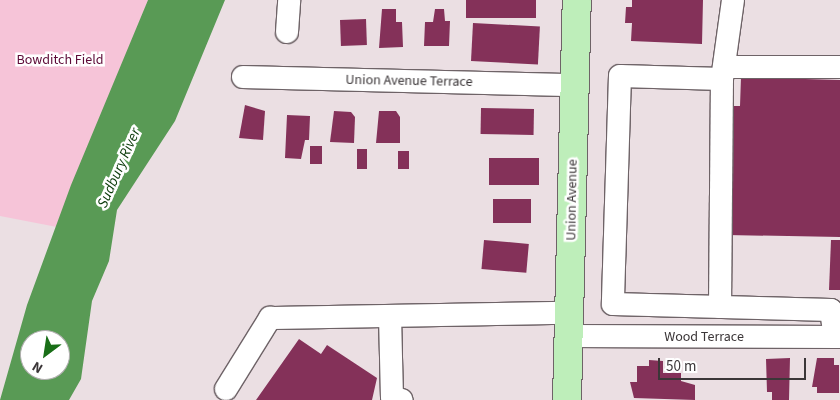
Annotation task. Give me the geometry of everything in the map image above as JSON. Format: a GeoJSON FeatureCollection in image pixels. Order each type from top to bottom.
{"type":"FeatureCollection","features":[{"type":"Feature","properties":{"kind":"main road","name":"Union Avenue"},"geometry":{"type":"LineString","coordinates":[[567,400],[577,0]]}},
{"type":"Feature","properties":{"kind":"street"},"geometry":{"type":"LineString","coordinates":[[287,32],[289,0]]}},
{"type":"Feature","properties":{"kind":"street"},"geometry":{"type":"LineString","coordinates":[[720,307],[723,73],[733,0]]}},
{"type":"Feature","properties":{"kind":"street"},"geometry":{"type":"LineString","coordinates":[[838,337],[831,310],[613,304],[620,76],[840,67]]}},
{"type":"Feature","properties":{"kind":"street","name":"Union Avenue Terrace"},"geometry":{"type":"LineString","coordinates":[[243,77],[575,85]]}},
{"type":"Feature","properties":{"kind":"street"},"geometry":{"type":"LineString","coordinates":[[390,316],[392,397],[402,400]]}},
{"type":"Feature","properties":{"kind":"street","name":"Wood Terrace"},"geometry":{"type":"LineString","coordinates":[[226,389],[270,318],[390,316],[838,337]]}},
{"type":"Feature","properties":{"kind":"green space","name":"Bowditch Field"},"geometry":{"type":"Polygon","coordinates":[[[0,0],[148,0],[57,227],[0,216],[0,0]]]}},
{"type":"Feature","properties":{"kind":"water","name":"Sudbury River"},"geometry":{"type":"Polygon","coordinates":[[[148,0],[225,0],[175,121],[117,210],[109,261],[92,301],[81,379],[69,400],[0,400],[27,305],[71,185],[148,0]]]}},
{"type":"Feature","properties":{"kind":"building"},"geometry":{"type":"Polygon","coordinates":[[[466,0],[536,0],[536,18],[466,18],[466,0]]]}},
{"type":"Feature","properties":{"kind":"building"},"geometry":{"type":"Polygon","coordinates":[[[632,0],[703,0],[702,44],[631,41],[632,23],[625,23],[626,7],[632,7],[632,0]]]}},
{"type":"Feature","properties":{"kind":"building"},"geometry":{"type":"Polygon","coordinates":[[[382,9],[396,9],[396,22],[402,22],[403,47],[379,48],[382,9]]]}},
{"type":"Feature","properties":{"kind":"building"},"geometry":{"type":"Polygon","coordinates":[[[435,9],[444,9],[445,21],[450,21],[449,46],[424,46],[425,22],[433,22],[435,9]]]}},
{"type":"Feature","properties":{"kind":"building"},"geometry":{"type":"Polygon","coordinates":[[[366,19],[367,45],[341,46],[340,20],[366,19]]]}},
{"type":"Feature","properties":{"kind":"building"},"geometry":{"type":"Polygon","coordinates":[[[473,23],[540,27],[538,64],[471,61],[473,23]]]}},
{"type":"Feature","properties":{"kind":"building"},"geometry":{"type":"Polygon","coordinates":[[[741,77],[840,80],[840,237],[727,235],[730,128],[734,106],[740,106],[741,77]]]}},
{"type":"Feature","properties":{"kind":"building"},"geometry":{"type":"Polygon","coordinates":[[[245,105],[265,111],[263,140],[239,138],[245,105]]]}},
{"type":"Feature","properties":{"kind":"building"},"geometry":{"type":"Polygon","coordinates":[[[481,108],[534,109],[534,135],[481,134],[481,108]]]}},
{"type":"Feature","properties":{"kind":"building"},"geometry":{"type":"Polygon","coordinates":[[[334,111],[351,112],[355,117],[354,143],[330,142],[334,111]]]}},
{"type":"Feature","properties":{"kind":"building"},"geometry":{"type":"Polygon","coordinates":[[[379,111],[396,111],[400,117],[400,143],[376,143],[379,111]]]}},
{"type":"Feature","properties":{"kind":"building"},"geometry":{"type":"Polygon","coordinates":[[[287,115],[310,116],[309,140],[305,140],[301,159],[285,158],[287,115]]]}},
{"type":"Feature","properties":{"kind":"building"},"geometry":{"type":"Polygon","coordinates":[[[310,146],[322,146],[322,164],[310,164],[310,146]]]}},
{"type":"Feature","properties":{"kind":"building"},"geometry":{"type":"Polygon","coordinates":[[[357,149],[367,149],[367,169],[357,169],[357,149]]]}},
{"type":"Feature","properties":{"kind":"building"},"geometry":{"type":"Polygon","coordinates":[[[398,151],[409,151],[409,169],[398,169],[398,151]]]}},
{"type":"Feature","properties":{"kind":"building"},"geometry":{"type":"Polygon","coordinates":[[[489,158],[539,158],[539,185],[489,185],[489,158]]]}},
{"type":"Feature","properties":{"kind":"building"},"geometry":{"type":"Polygon","coordinates":[[[493,199],[531,199],[531,223],[493,223],[493,199]]]}},
{"type":"Feature","properties":{"kind":"building"},"geometry":{"type":"Polygon","coordinates":[[[484,240],[529,244],[526,273],[481,269],[484,240]]]}},
{"type":"Feature","properties":{"kind":"building"},"geometry":{"type":"Polygon","coordinates":[[[831,240],[840,240],[840,290],[829,290],[831,240]]]}},
{"type":"Feature","properties":{"kind":"building"},"geometry":{"type":"Polygon","coordinates":[[[299,339],[321,354],[327,345],[377,378],[372,400],[256,400],[299,339]]]}},
{"type":"Feature","properties":{"kind":"building"},"geometry":{"type":"Polygon","coordinates":[[[790,358],[789,400],[772,400],[772,392],[767,392],[766,359],[790,358]]]}},
{"type":"Feature","properties":{"kind":"building"},"geometry":{"type":"Polygon","coordinates":[[[817,358],[834,358],[834,365],[839,365],[839,393],[817,393],[817,387],[812,387],[817,358]]]}},
{"type":"Feature","properties":{"kind":"building"},"geometry":{"type":"Polygon","coordinates":[[[649,360],[663,361],[663,373],[681,373],[681,381],[695,385],[695,400],[634,398],[630,382],[637,382],[637,366],[649,366],[649,360]]]}}]}
